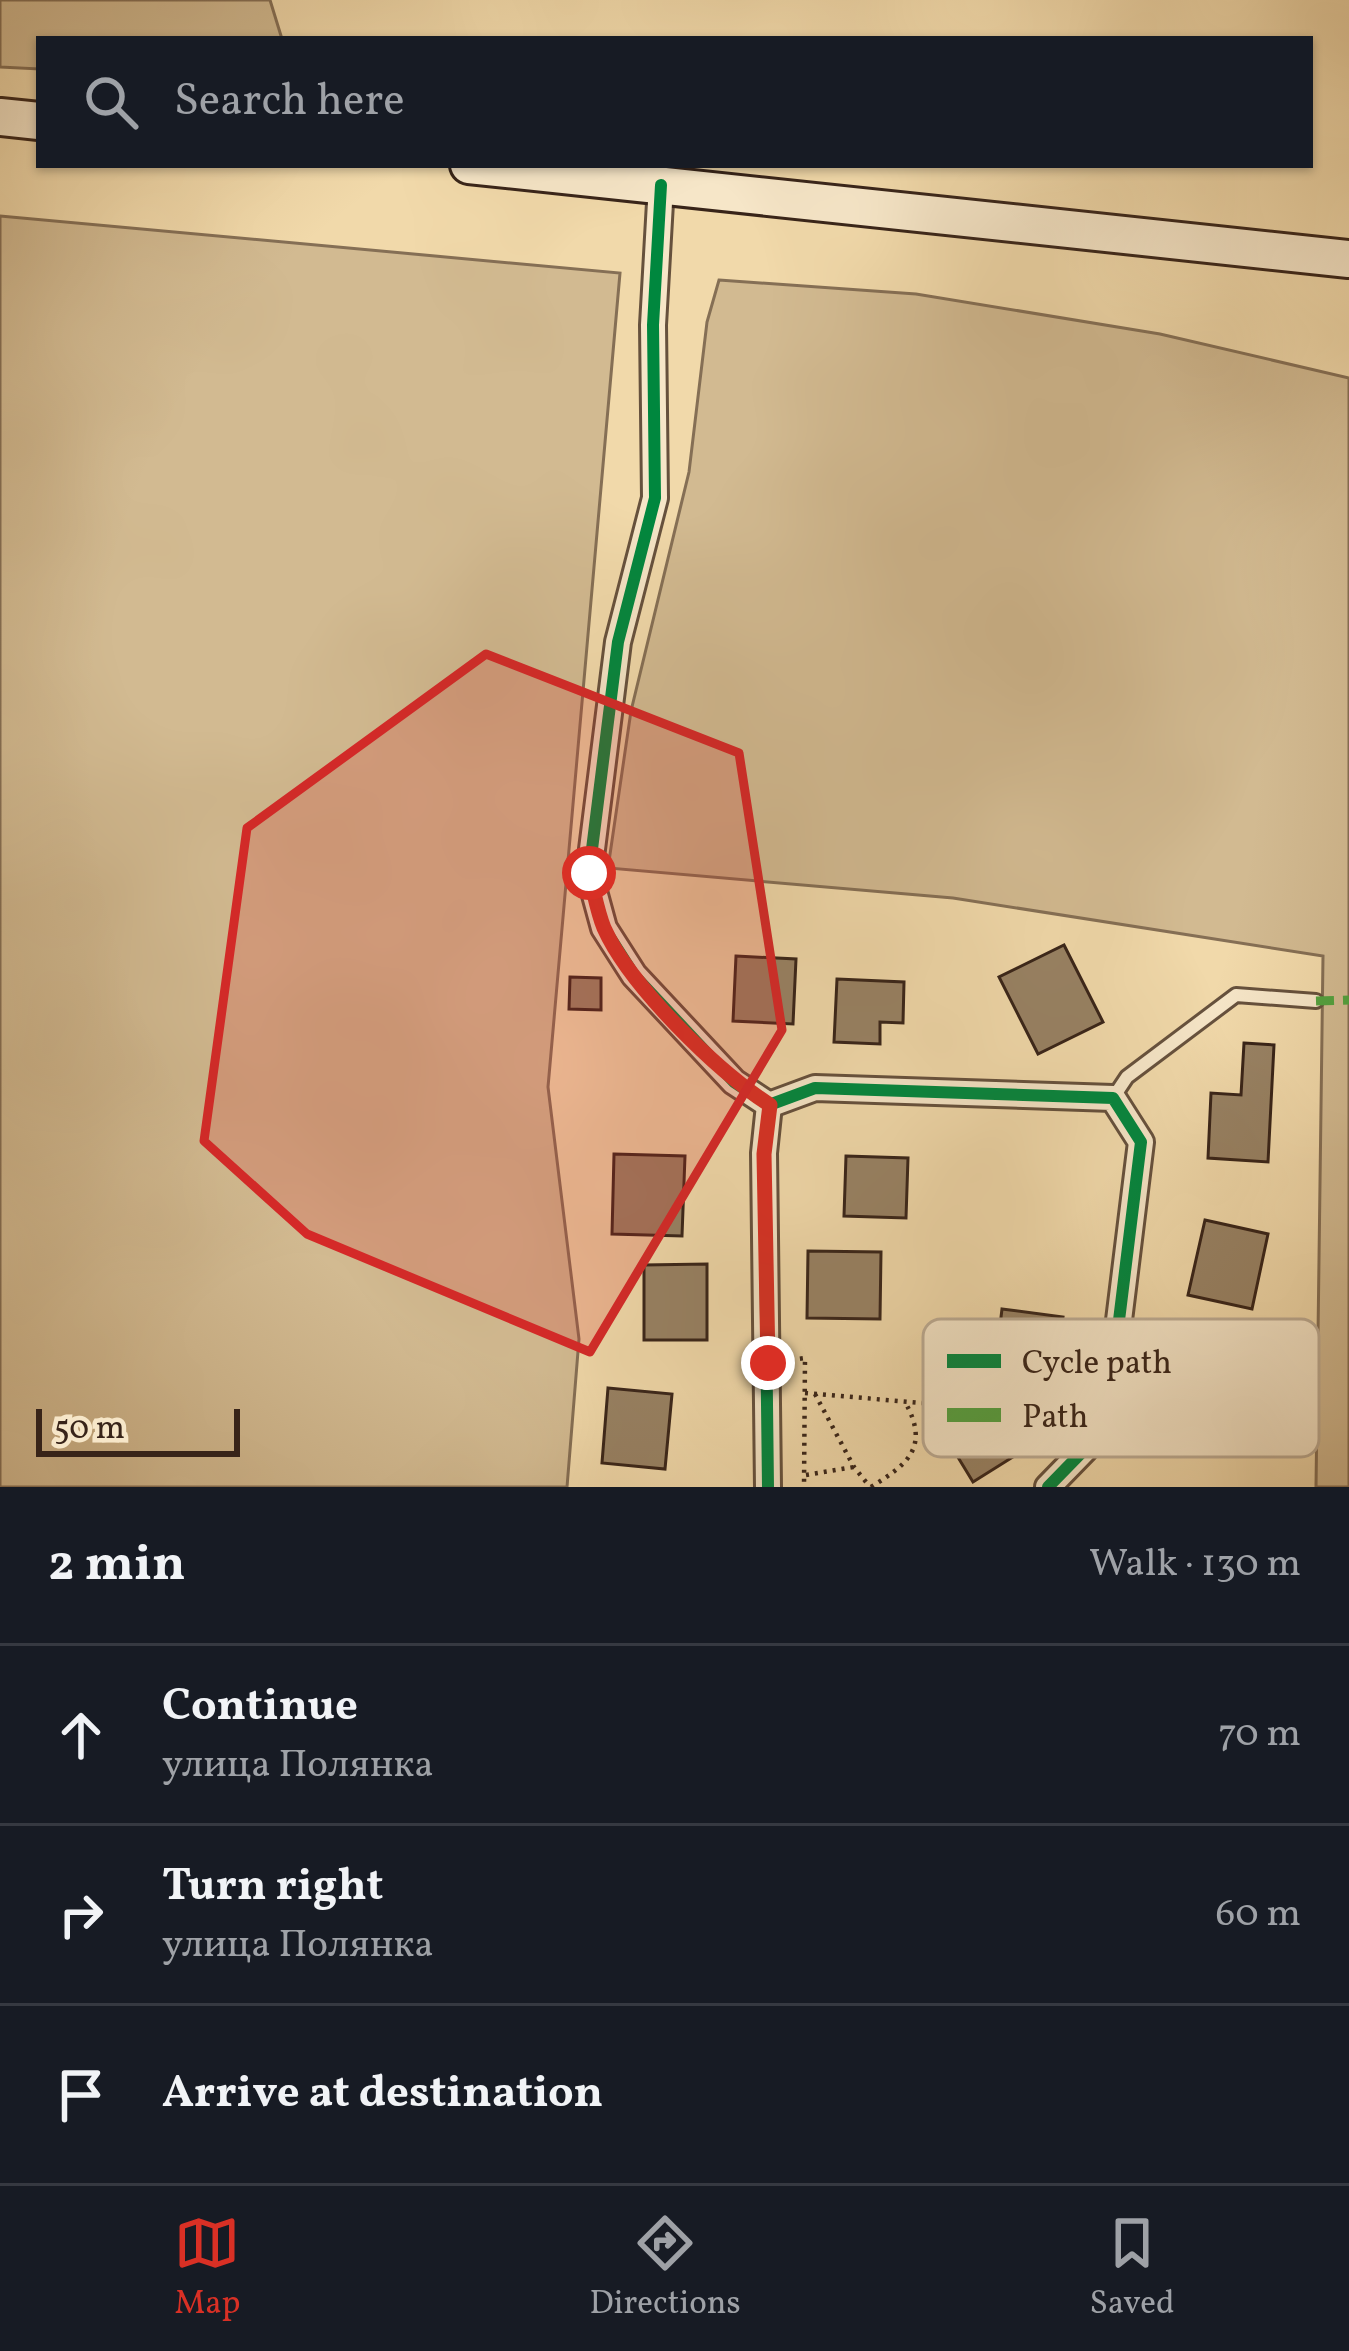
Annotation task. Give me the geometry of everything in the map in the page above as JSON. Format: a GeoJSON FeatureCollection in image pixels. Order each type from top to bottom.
{"type":"FeatureCollection","features":[{"type":"Feature","properties":{"kind":"main road"},"geometry":{"type":"LineString","coordinates":[[0,117],[36,121]]}},
{"type":"Feature","properties":{"kind":"main road"},"geometry":{"type":"LineString","coordinates":[[498,168],[1349,259]]}},
{"type":"Feature","properties":{"kind":"street"},"geometry":{"type":"LineString","coordinates":[[661,185],[653,325],[655,499],[618,642],[589,873],[604,928],[634,975],[734,1082],[770,1105]]}},
{"type":"Feature","properties":{"kind":"street"},"geometry":{"type":"LineString","coordinates":[[770,1105],[814,1088],[1113,1098],[1141,1142],[1119,1319]]}},
{"type":"Feature","properties":{"kind":"street"},"geometry":{"type":"LineString","coordinates":[[768,1487],[764,1154],[770,1105]]}},
{"type":"Feature","properties":{"kind":"street"},"geometry":{"type":"LineString","coordinates":[[1048,1487],[1077,1457]]}},
{"type":"Feature","properties":{"kind":"lane"},"geometry":{"type":"LineString","coordinates":[[1113,1098],[1127,1077],[1236,995],[1316,1001]]}},
{"type":"Feature","properties":{"kind":"path"},"geometry":{"type":"LineString","coordinates":[[768,1363],[805,1358],[804,1487]]}},
{"type":"Feature","properties":{"kind":"path"},"geometry":{"type":"LineString","coordinates":[[814,1392],[854,1467],[870,1487],[894,1477],[913,1449],[916,1429],[905,1402]]}},
{"type":"Feature","properties":{"kind":"path"},"geometry":{"type":"LineString","coordinates":[[805,1393],[922,1402]]}},
{"type":"Feature","properties":{"kind":"path"},"geometry":{"type":"LineString","coordinates":[[804,1475],[854,1467]]}},
{"type":"Feature","properties":{"kind":"highlighted area"},"geometry":{"type":"Polygon","coordinates":[[[486,654],[739,753],[782,1030],[590,1352],[307,1234],[204,1141],[247,828],[486,654]]]}},
{"type":"Feature","properties":{"kind":"shaded area"},"geometry":{"type":"Polygon","coordinates":[[[0,0],[270,0],[281,36],[36,36],[36,69],[0,67],[0,0]]]}},
{"type":"Feature","properties":{"kind":"shaded area"},"geometry":{"type":"Polygon","coordinates":[[[0,216],[620,273],[548,1087],[579,1339],[567,1487],[0,1487],[0,216]]]}},
{"type":"Feature","properties":{"kind":"shaded area"},"geometry":{"type":"Polygon","coordinates":[[[719,280],[916,294],[1160,334],[1349,378],[1349,1487],[1316,1487],[1323,956],[953,898],[608,868],[631,711],[689,472],[707,322],[719,280]]]}},
{"type":"Feature","properties":{"kind":"building"},"geometry":{"type":"Polygon","coordinates":[[[1064,945],[1103,1022],[1038,1054],[999,977],[1064,945]]]}},
{"type":"Feature","properties":{"kind":"building"},"geometry":{"type":"Polygon","coordinates":[[[736,956],[796,959],[793,1024],[733,1021],[736,956]]]}},
{"type":"Feature","properties":{"kind":"building"},"geometry":{"type":"Polygon","coordinates":[[[570,977],[601,978],[601,1010],[569,1009],[570,977]]]}},
{"type":"Feature","properties":{"kind":"building"},"geometry":{"type":"Polygon","coordinates":[[[837,979],[904,982],[903,1023],[880,1022],[880,1044],[834,1042],[837,979]]]}},
{"type":"Feature","properties":{"kind":"building"},"geometry":{"type":"Polygon","coordinates":[[[1244,1043],[1274,1045],[1268,1162],[1208,1158],[1211,1093],[1241,1095],[1244,1043]]]}},
{"type":"Feature","properties":{"kind":"building"},"geometry":{"type":"Polygon","coordinates":[[[614,1154],[685,1156],[682,1236],[612,1234],[614,1154]]]}},
{"type":"Feature","properties":{"kind":"building"},"geometry":{"type":"Polygon","coordinates":[[[846,1156],[908,1158],[906,1218],[844,1216],[846,1156]]]}},
{"type":"Feature","properties":{"kind":"building"},"geometry":{"type":"Polygon","coordinates":[[[1205,1220],[1268,1234],[1252,1309],[1188,1295],[1205,1220]]]}},
{"type":"Feature","properties":{"kind":"building"},"geometry":{"type":"Polygon","coordinates":[[[808,1251],[881,1252],[880,1319],[807,1318],[808,1251]]]}},
{"type":"Feature","properties":{"kind":"building"},"geometry":{"type":"Polygon","coordinates":[[[707,1264],[707,1340],[644,1340],[644,1265],[707,1264]]]}},
{"type":"Feature","properties":{"kind":"building"},"geometry":{"type":"Polygon","coordinates":[[[1002,1309],[1063,1317],[1063,1319],[1001,1319],[1002,1309]]]}},
{"type":"Feature","properties":{"kind":"building"},"geometry":{"type":"Polygon","coordinates":[[[608,1388],[672,1394],[665,1469],[602,1463],[608,1388]]]}},
{"type":"Feature","properties":{"kind":"building"},"geometry":{"type":"Polygon","coordinates":[[[958,1457],[1013,1457],[973,1482],[958,1457]]]}},
{"type":"Feature","properties":{"kind":"marked path"},"geometry":{"type":"LineString","coordinates":[[1316,1001],[1349,1000]]}},
{"type":"Feature","properties":{"kind":"cycle path"},"geometry":{"type":"LineString","coordinates":[[661,185],[653,325],[655,498],[618,642],[589,873],[604,928],[634,975],[734,1082],[769,1105],[764,1153],[768,1487]]}},
{"type":"Feature","properties":{"kind":"cycle path"},"geometry":{"type":"LineString","coordinates":[[769,1105],[815,1088],[1113,1098],[1141,1142],[1119,1319]]}},
{"type":"Feature","properties":{"kind":"cycle path"},"geometry":{"type":"LineString","coordinates":[[1048,1487],[1077,1457]]}},
{"type":"Feature","properties":{"kind":"route"},"geometry":{"type":"LineString","coordinates":[[589,873],[604,928],[634,975],[734,1082],[770,1105],[764,1154],[768,1363]]}}]}
